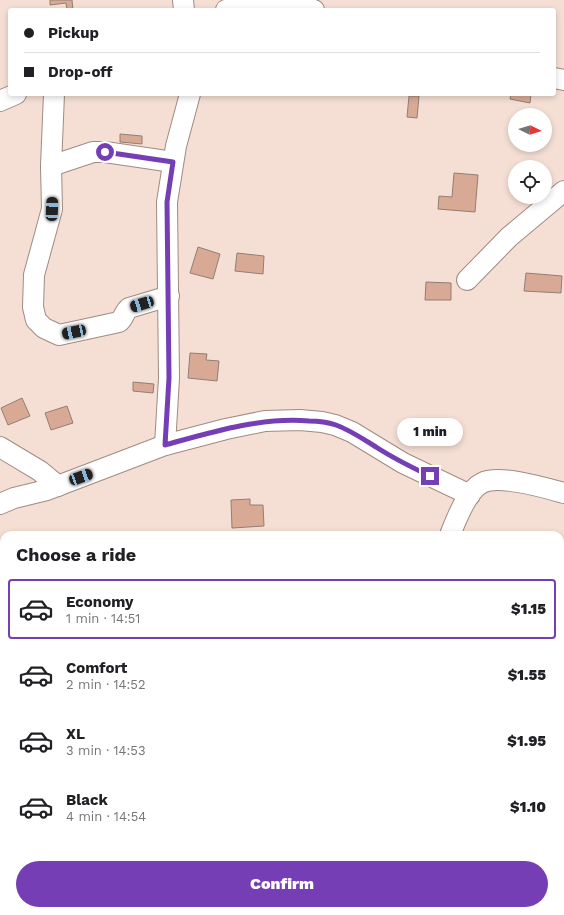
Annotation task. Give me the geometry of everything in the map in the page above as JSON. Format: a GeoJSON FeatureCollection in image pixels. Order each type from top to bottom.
{"type":"FeatureCollection","features":[{"type":"Feature","properties":{"kind":"street"},"geometry":{"type":"LineString","coordinates":[[233,8],[251,3],[275,3],[303,8]]}},
{"type":"Feature","properties":{"kind":"street"},"geometry":{"type":"LineString","coordinates":[[0,101],[11,96]]}},
{"type":"Feature","properties":{"kind":"street"},"geometry":{"type":"LineString","coordinates":[[54,96],[51,166],[52,209],[34,275],[33,308],[36,320],[44,328],[59,335],[119,322],[122,320],[126,310],[129,308],[169,296]]}},
{"type":"Feature","properties":{"kind":"street"},"geometry":{"type":"LineString","coordinates":[[165,445],[169,378],[167,202],[180,126],[189,96]]}},
{"type":"Feature","properties":{"kind":"street"},"geometry":{"type":"LineString","coordinates":[[51,166],[93,152],[105,152],[173,162]]}},
{"type":"Feature","properties":{"kind":"street"},"geometry":{"type":"LineString","coordinates":[[467,280],[509,237],[564,191]]}},
{"type":"Feature","properties":{"kind":"street"},"geometry":{"type":"LineString","coordinates":[[0,504],[14,498],[58,486],[165,445],[226,429],[265,421],[300,420],[335,424],[352,432],[403,463],[470,495]]}},
{"type":"Feature","properties":{"kind":"street"},"geometry":{"type":"LineString","coordinates":[[0,447],[33,467],[58,486]]}},
{"type":"Feature","properties":{"kind":"street"},"geometry":{"type":"LineString","coordinates":[[451,531],[455,521],[470,495],[482,483],[500,480],[564,493]]}},
{"type":"Feature","properties":{"kind":"building"},"geometry":{"type":"Polygon","coordinates":[[[50,0],[72,0],[73,8],[67,8],[66,3],[50,5],[50,0]]]}},
{"type":"Feature","properties":{"kind":"building"},"geometry":{"type":"Polygon","coordinates":[[[409,96],[419,96],[417,118],[407,117],[409,96]]]}},
{"type":"Feature","properties":{"kind":"building"},"geometry":{"type":"Polygon","coordinates":[[[511,96],[531,96],[530,103],[510,99],[511,96]]]}},
{"type":"Feature","properties":{"kind":"building"},"geometry":{"type":"Polygon","coordinates":[[[120,134],[142,136],[142,144],[120,142],[120,134]]]}},
{"type":"Feature","properties":{"kind":"building"},"geometry":{"type":"Polygon","coordinates":[[[454,173],[478,175],[475,212],[438,209],[439,196],[452,197],[454,173]]]}},
{"type":"Feature","properties":{"kind":"building"},"geometry":{"type":"Polygon","coordinates":[[[198,247],[220,254],[213,279],[190,273],[198,247]]]}},
{"type":"Feature","properties":{"kind":"building"},"geometry":{"type":"Polygon","coordinates":[[[237,253],[264,256],[263,274],[235,271],[237,253]]]}},
{"type":"Feature","properties":{"kind":"building"},"geometry":{"type":"Polygon","coordinates":[[[526,273],[562,276],[561,293],[524,291],[526,273]]]}},
{"type":"Feature","properties":{"kind":"building"},"geometry":{"type":"Polygon","coordinates":[[[426,282],[451,283],[451,300],[425,300],[426,282]]]}},
{"type":"Feature","properties":{"kind":"building"},"geometry":{"type":"Polygon","coordinates":[[[190,353],[207,354],[206,360],[219,361],[217,381],[188,378],[190,353]]]}},
{"type":"Feature","properties":{"kind":"building"},"geometry":{"type":"Polygon","coordinates":[[[133,382],[154,384],[153,393],[133,391],[133,382]]]}},
{"type":"Feature","properties":{"kind":"building"},"geometry":{"type":"Polygon","coordinates":[[[22,398],[30,416],[8,425],[1,408],[22,398]]]}},
{"type":"Feature","properties":{"kind":"building"},"geometry":{"type":"Polygon","coordinates":[[[67,406],[73,423],[51,430],[45,413],[67,406]]]}},
{"type":"Feature","properties":{"kind":"building"},"geometry":{"type":"Polygon","coordinates":[[[250,499],[250,505],[263,505],[264,526],[232,528],[231,500],[250,499]]]}},
{"type":"Feature","properties":{"kind":"route"},"geometry":{"type":"LineString","coordinates":[[105,152],[173,162],[167,202],[169,378],[165,445],[226,429],[265,421],[300,420],[322,422],[335,424],[352,432],[403,463],[430,476]]}}]}
